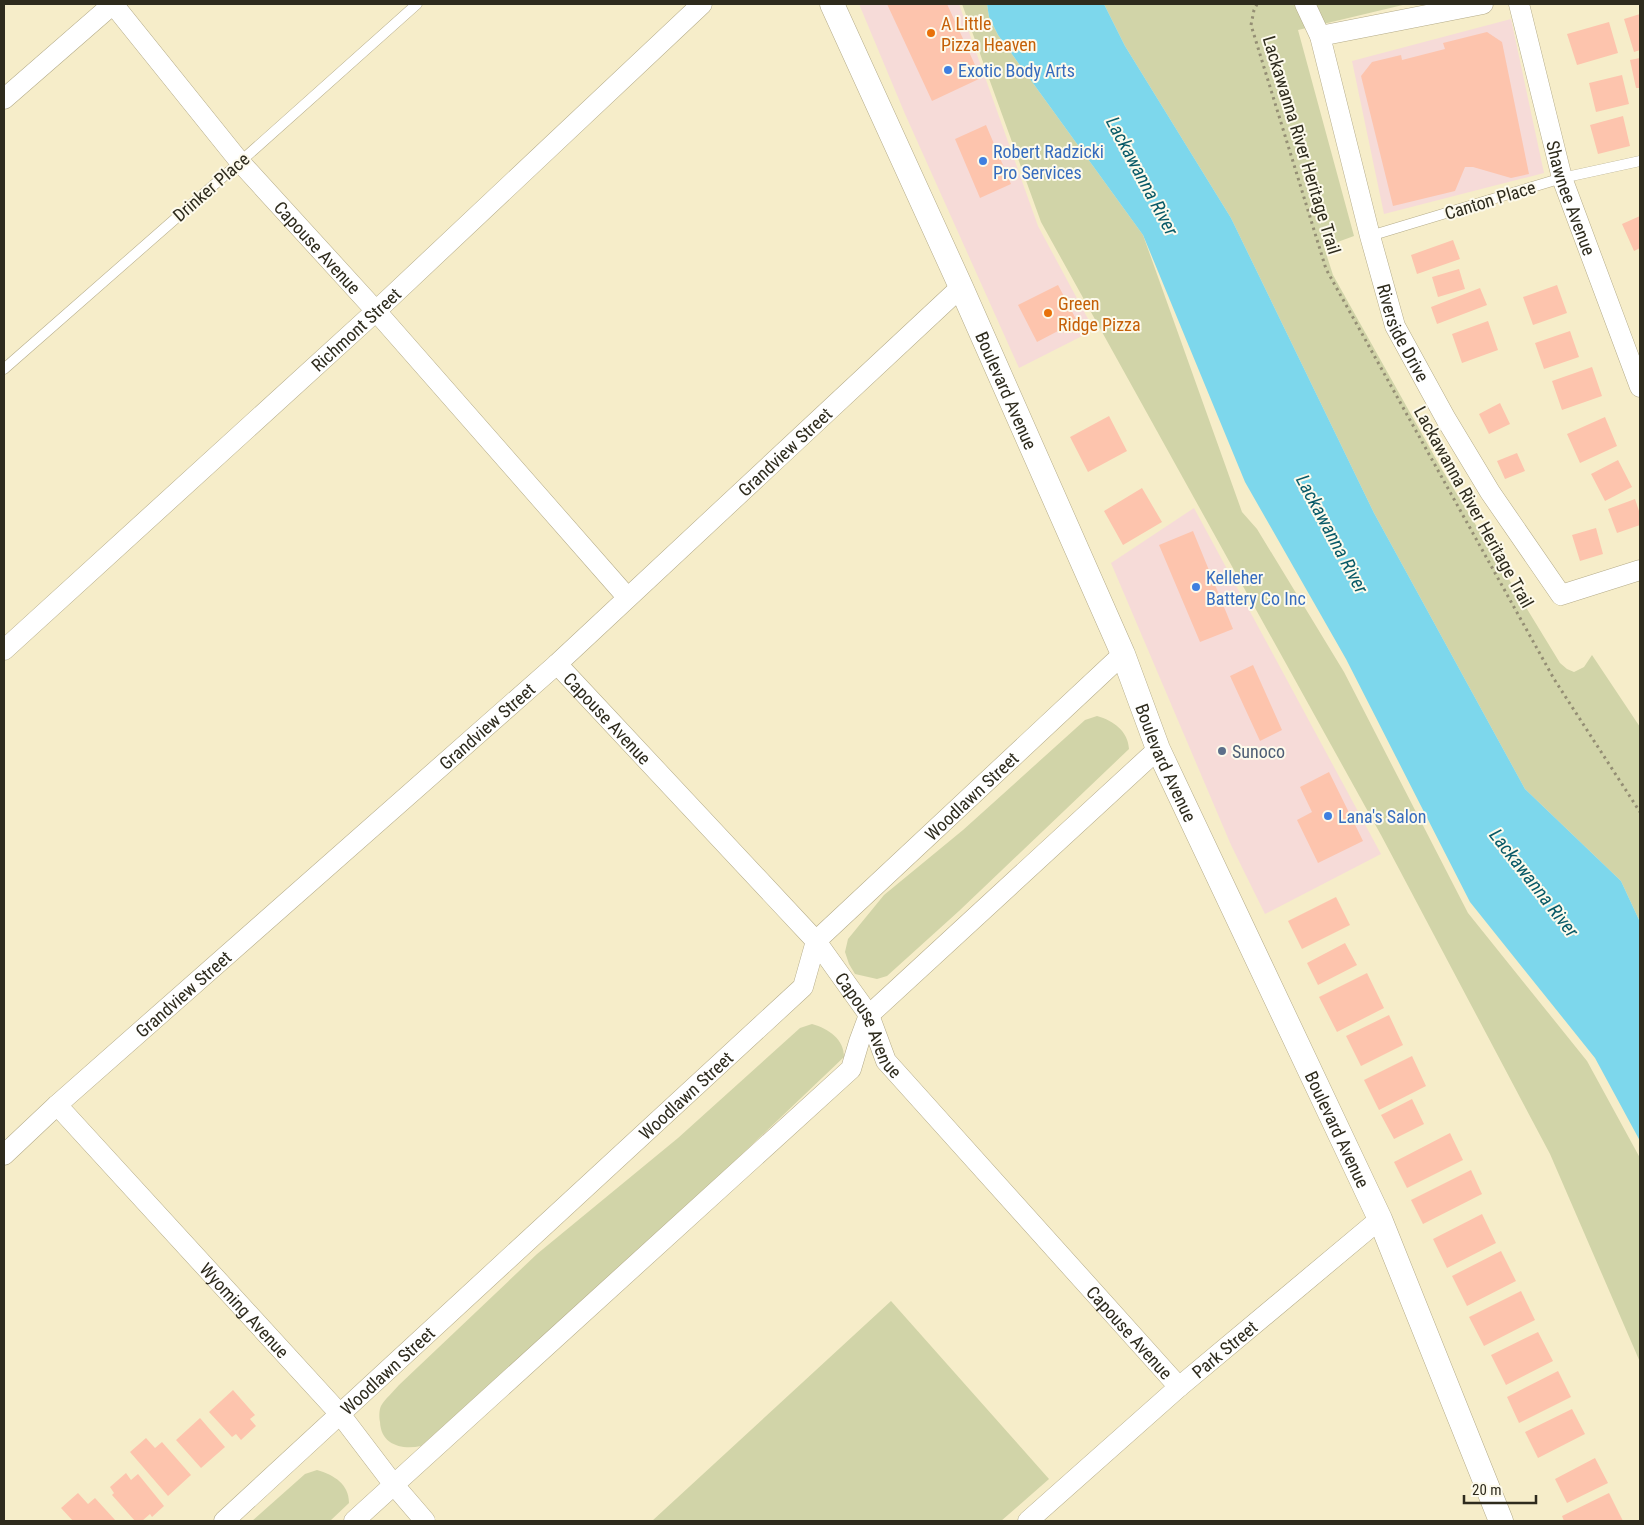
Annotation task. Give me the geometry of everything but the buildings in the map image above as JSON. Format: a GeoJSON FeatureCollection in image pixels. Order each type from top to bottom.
{"type":"FeatureCollection","features":[{"type":"Feature","properties":{"kind":"street"},"geometry":{"type":"LineString","coordinates":[[4,99],[113,4]]}},
{"type":"Feature","properties":{"kind":"street","name":"Capouse Avenue"},"geometry":{"type":"LineString","coordinates":[[113,4],[240,162],[376,311],[627,597]]}},
{"type":"Feature","properties":{"kind":"street","name":"Richmont Street"},"geometry":{"type":"LineString","coordinates":[[4,650],[376,311],[702,4]]}},
{"type":"Feature","properties":{"kind":"street","name":"Boulevard Avenue"},"geometry":{"type":"LineString","coordinates":[[832,4],[961,287],[1123,654],[1158,749],[1380,1219],[1500,1521]]}},
{"type":"Feature","properties":{"kind":"street","name":"Riverside Drive"},"geometry":{"type":"LineString","coordinates":[[1305,4],[1320,36],[1370,236],[1395,326],[1446,418],[1490,492],[1561,596],[1640,570]]}},
{"type":"Feature","properties":{"kind":"street"},"geometry":{"type":"LineString","coordinates":[[1320,36],[1483,4]]}},
{"type":"Feature","properties":{"kind":"street","name":"Shawnee Avenue"},"geometry":{"type":"LineString","coordinates":[[1518,4],[1562,178],[1640,387]]}},
{"type":"Feature","properties":{"kind":"street","name":"Grandview Street"},"geometry":{"type":"LineString","coordinates":[[4,1155],[57,1105],[557,664],[961,287]]}},
{"type":"Feature","properties":{"kind":"street","name":"Woodlawn Street"},"geometry":{"type":"LineString","coordinates":[[224,1521],[803,987],[816,941],[1123,654]]}},
{"type":"Feature","properties":{"kind":"street","name":"Capouse Avenue"},"geometry":{"type":"LineString","coordinates":[[557,664],[816,941],[869,1015],[886,1061],[1179,1387]]}},
{"type":"Feature","properties":{"kind":"street"},"geometry":{"type":"LineString","coordinates":[[354,1521],[851,1069],[869,1015],[1158,749]]}},
{"type":"Feature","properties":{"kind":"street","name":"Wyoming Avenue"},"geometry":{"type":"LineString","coordinates":[[57,1105],[340,1414],[394,1485],[425,1521]]}},
{"type":"Feature","properties":{"kind":"street","name":"Park Street"},"geometry":{"type":"LineString","coordinates":[[1028,1521],[1179,1387],[1380,1219]]}},
{"type":"Feature","properties":{"kind":"lane","name":"Drinker Place"},"geometry":{"type":"LineString","coordinates":[[4,369],[418,4]]}},
{"type":"Feature","properties":{"kind":"lane","name":"Canton Place"},"geometry":{"type":"LineString","coordinates":[[1370,236],[1562,178],[1640,160]]}},
{"type":"Feature","properties":{"kind":"path","name":"Lackawanna River Heritage Trail"},"geometry":{"type":"LineString","coordinates":[[1257,4],[1251,25],[1326,269],[1554,680],[1640,812]]}},
{"type":"Feature","properties":{"kind":"shaded area"},"geometry":{"type":"Polygon","coordinates":[[[859,4],[959,4],[1038,226],[1094,330],[1019,368],[905,114],[859,4]]]}},
{"type":"Feature","properties":{"kind":"shaded area"},"geometry":{"type":"Polygon","coordinates":[[[1511,19],[1544,173],[1384,214],[1352,61],[1511,19]]]}},
{"type":"Feature","properties":{"kind":"shaded area"},"geometry":{"type":"Polygon","coordinates":[[[1194,508],[1381,854],[1265,914],[1231,845],[1111,563],[1194,508]]]}},
{"type":"Feature","properties":{"kind":"green space"},"geometry":{"type":"Polygon","coordinates":[[[962,4],[987,4],[989,17],[998,35],[1143,235],[1242,512],[1257,529],[1344,672],[1468,913],[1587,1061],[1640,1158],[1640,1362],[1550,1154],[1381,835],[1041,222],[962,4]]]}},
{"type":"Feature","properties":{"kind":"green space"},"geometry":{"type":"Polygon","coordinates":[[[1104,4],[1407,4],[1298,30],[1354,236],[1324,247],[1333,275],[1441,468],[1560,663],[1574,672],[1584,667],[1592,655],[1640,727],[1640,922],[1621,881],[1525,789],[1374,513],[1231,218],[1125,46],[1104,4]]]}},
{"type":"Feature","properties":{"kind":"green space"},"geometry":{"type":"Polygon","coordinates":[[[1097,716],[1114,724],[1123,732],[1129,749],[959,911],[887,976],[877,979],[855,974],[845,952],[848,939],[884,895],[963,830],[1085,720],[1097,716]]]}},
{"type":"Feature","properties":{"kind":"green space"},"geometry":{"type":"Polygon","coordinates":[[[812,1024],[830,1032],[838,1040],[844,1057],[674,1219],[421,1446],[400,1446],[388,1441],[381,1430],[380,1410],[381,1406],[399,1385],[537,1254],[678,1138],[800,1028],[812,1024]]]}},
{"type":"Feature","properties":{"kind":"green space"},"geometry":{"type":"Polygon","coordinates":[[[891,1301],[1049,1479],[1001,1521],[652,1521],[891,1301]]]}},
{"type":"Feature","properties":{"kind":"green space"},"geometry":{"type":"Polygon","coordinates":[[[317,1470],[339,1481],[348,1496],[349,1503],[330,1521],[252,1521],[305,1474],[317,1470]]]}},
{"type":"Feature","properties":{"kind":"water","name":"Lackawanna River"},"geometry":{"type":"Polygon","coordinates":[[[987,4],[1104,4],[1125,46],[1231,218],[1374,513],[1525,789],[1621,881],[1640,922],[1640,1141],[1595,1058],[1470,902],[1346,659],[1245,482],[1143,235],[998,35],[989,17],[987,4]]]}},
{"type":"Feature","properties":{"kind":"place","name":"A Little Pizza Heaven"},"geometry":{"type":"Point","coordinates":[931,33]}},
{"type":"Feature","properties":{"kind":"place","name":"Exotic Body Arts"},"geometry":{"type":"Point","coordinates":[948,70]}},
{"type":"Feature","properties":{"kind":"place","name":"Robert Radzicki Pro Services"},"geometry":{"type":"Point","coordinates":[983,161]}},
{"type":"Feature","properties":{"kind":"place","name":"Green Ridge Pizza"},"geometry":{"type":"Point","coordinates":[1048,313]}},
{"type":"Feature","properties":{"kind":"place","name":"Kelleher Battery Co Inc"},"geometry":{"type":"Point","coordinates":[1196,587]}},
{"type":"Feature","properties":{"kind":"place","name":"Sunoco"},"geometry":{"type":"Point","coordinates":[1222,751]}},
{"type":"Feature","properties":{"kind":"place","name":"Lana's Salon"},"geometry":{"type":"Point","coordinates":[1328,816]}}]}
